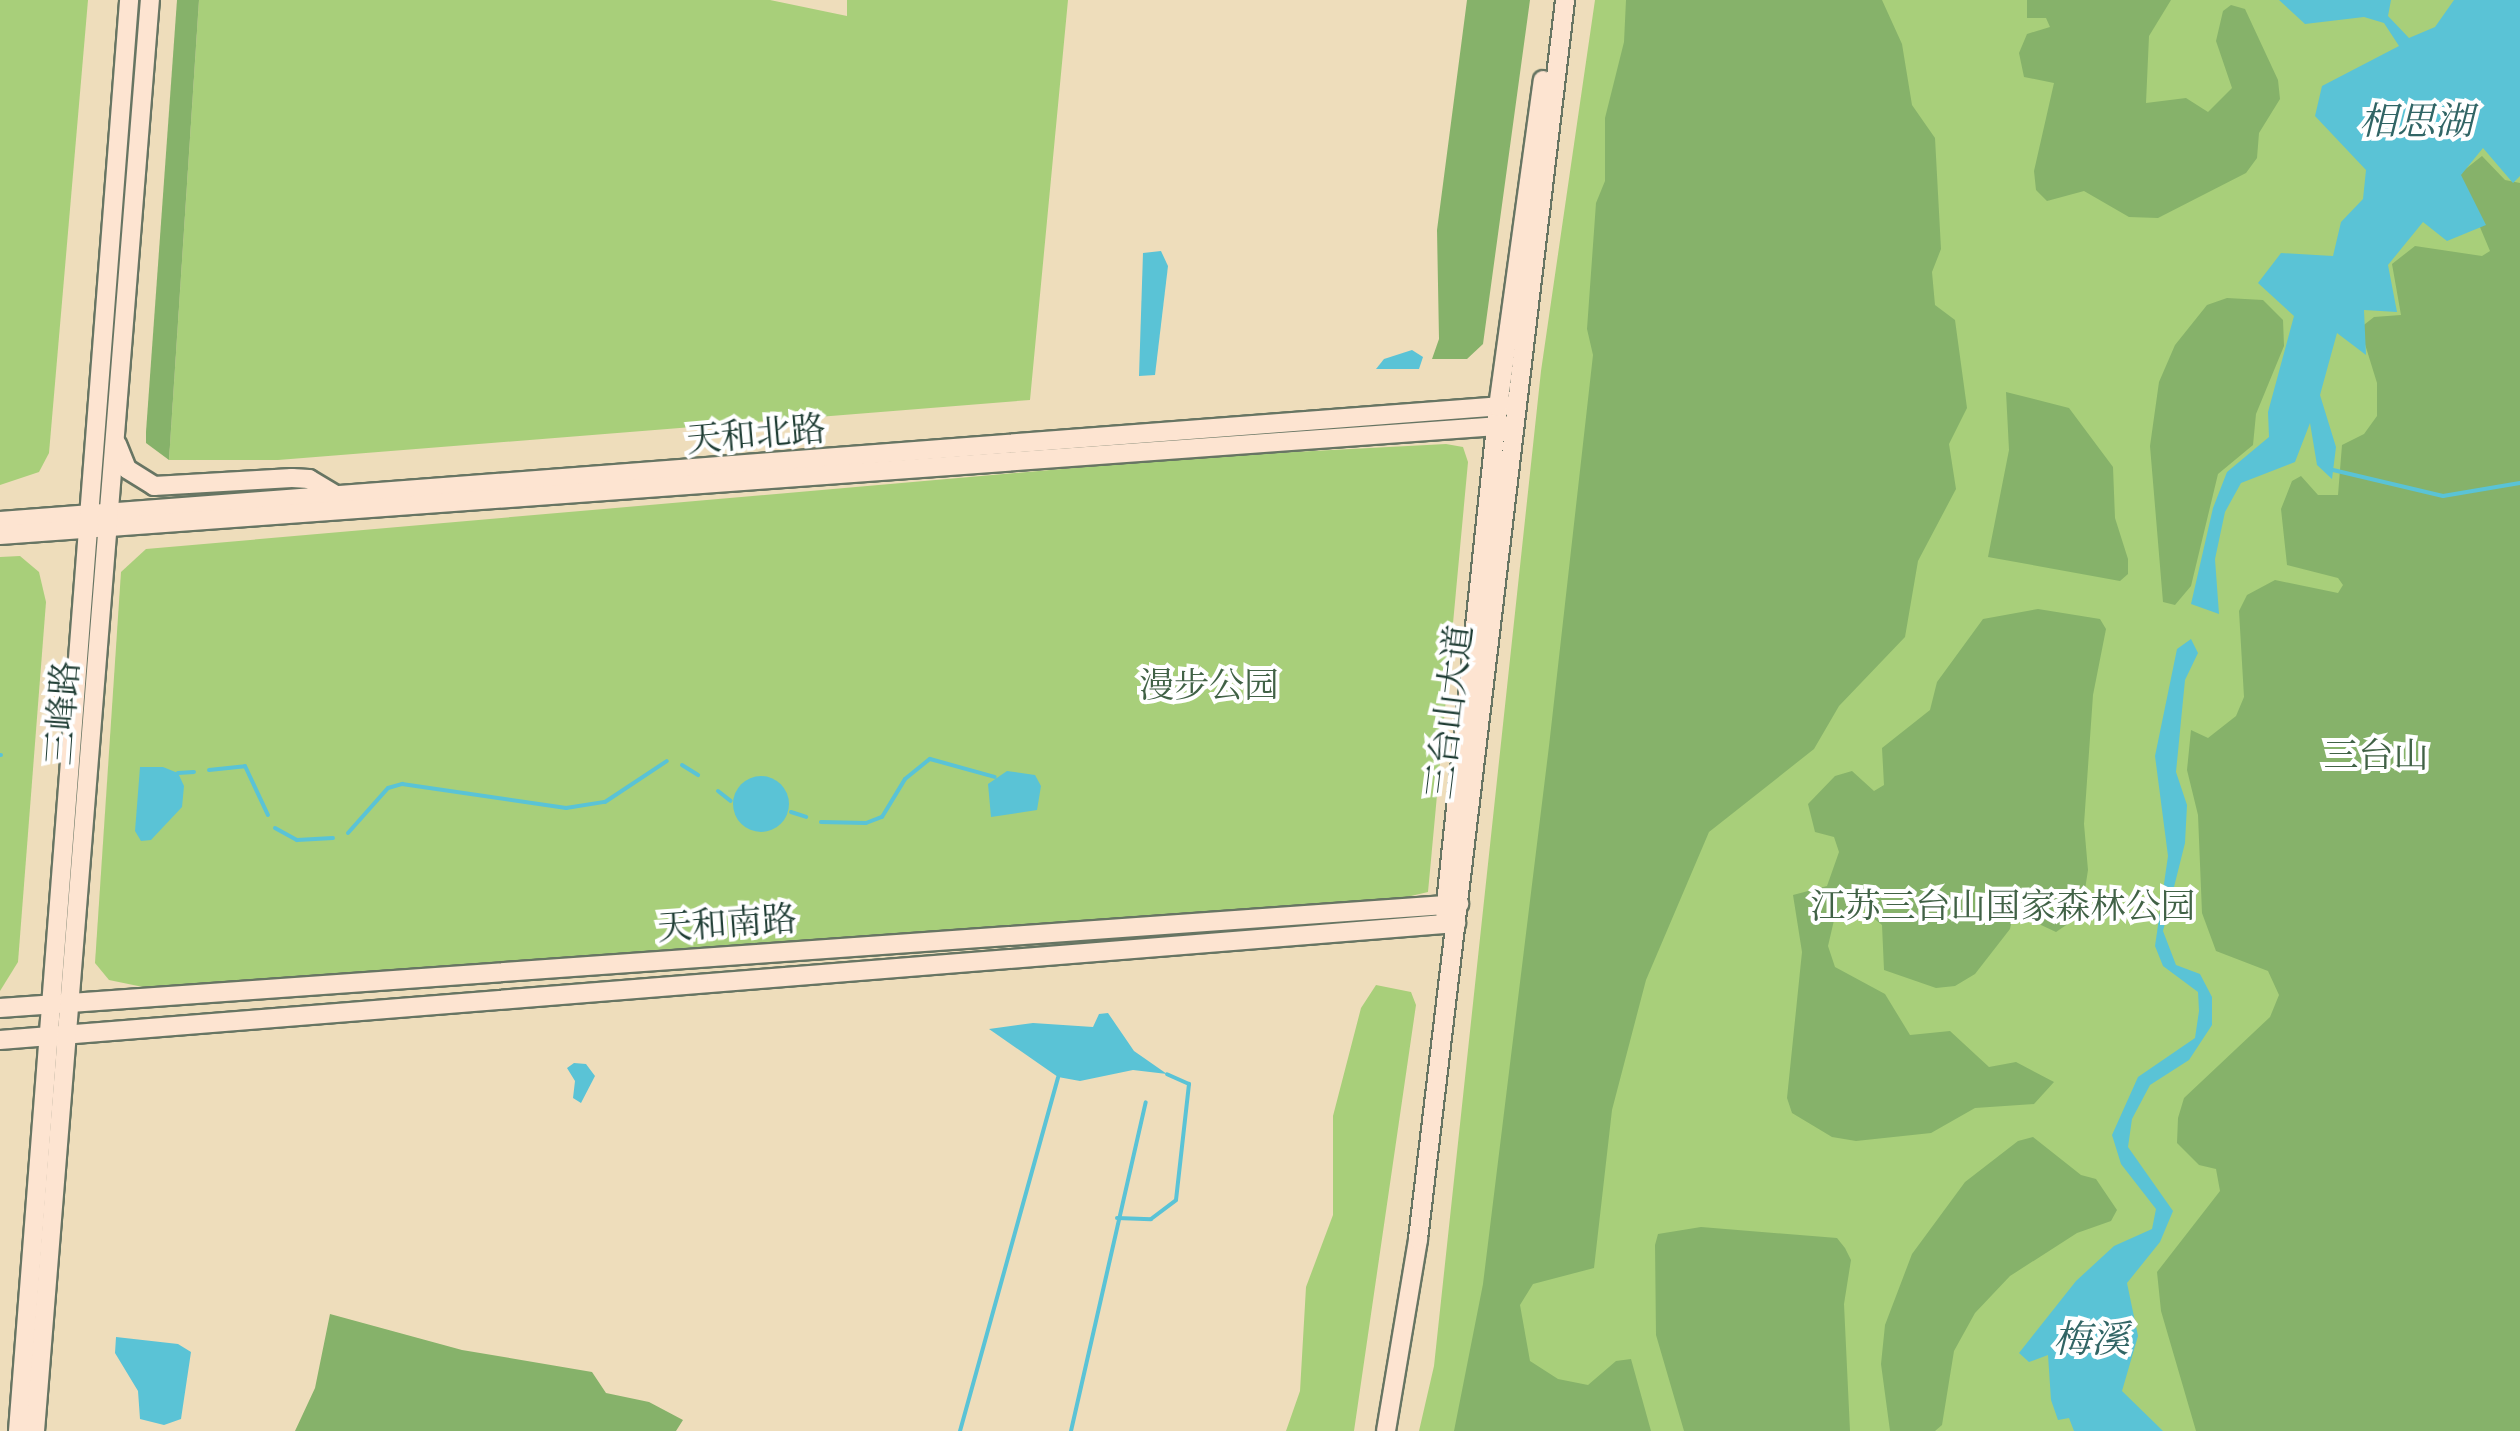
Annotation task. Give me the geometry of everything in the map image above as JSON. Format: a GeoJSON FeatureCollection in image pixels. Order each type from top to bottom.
{"type":"FeatureCollection","features":[{"type":"Feature","properties":{"kind":"street","name":"三峰路"},"geometry":{"type":"LineString","coordinates":[[35,1431],[74,1001],[129,0]]}},
{"type":"Feature","properties":{"kind":"street","name":"三峰路"},"geometry":{"type":"LineString","coordinates":[[18,1431],[52,1004],[100,521],[115,438],[150,0]]}},
{"type":"Feature","properties":{"kind":"street","name":"三台山大道"},"geometry":{"type":"LineString","coordinates":[[1386,1431],[1418,1239],[1554,0]]}},
{"type":"Feature","properties":{"kind":"street","name":"三台山大道"},"geometry":{"type":"LineString","coordinates":[[1506,415],[1565,0]]}},
{"type":"Feature","properties":{"kind":"street","name":"天和北路"},"geometry":{"type":"LineString","coordinates":[[0,520],[100,521],[1506,415]]}},
{"type":"Feature","properties":{"kind":"street","name":"天和北路"},"geometry":{"type":"LineString","coordinates":[[0,535],[100,521],[343,499],[1506,415]]}},
{"type":"Feature","properties":{"kind":"street"},"geometry":{"type":"LineString","coordinates":[[115,438],[127,469],[154,486],[309,479],[343,499]]}},
{"type":"Feature","properties":{"kind":"street","name":"三台山大道"},"geometry":{"type":"LineString","coordinates":[[1376,1431],[1451,914]]}},
{"type":"Feature","properties":{"kind":"street","name":"天和南路"},"geometry":{"type":"LineString","coordinates":[[0,1008],[1451,914]]}},
{"type":"Feature","properties":{"kind":"street","name":"天和南路"},"geometry":{"type":"LineString","coordinates":[[0,1040],[1451,914]]}},
{"type":"Feature","properties":{"kind":"green space"},"geometry":{"type":"Polygon","coordinates":[[[0,0],[88,0],[49,453],[39,472],[0,485],[0,0]]]}},
{"type":"Feature","properties":{"kind":"green space"},"geometry":{"type":"Polygon","coordinates":[[[177,0],[199,0],[169,460],[146,443],[146,432],[177,0]]]}},
{"type":"Feature","properties":{"kind":"green space"},"geometry":{"type":"Polygon","coordinates":[[[199,0],[770,0],[847,16],[847,0],[1068,0],[1030,400],[278,460],[169,460],[199,0]]]}},
{"type":"Feature","properties":{"kind":"green space"},"geometry":{"type":"Polygon","coordinates":[[[1467,0],[1530,0],[1483,344],[1467,359],[1432,359],[1439,339],[1437,230],[1467,0]]]}},
{"type":"Feature","properties":{"kind":"green space","name":"江苏三台山国家森林公园"},"geometry":{"type":"Polygon","coordinates":[[[1595,0],[2520,0],[2520,1431],[1419,1431],[1434,1366],[1541,371],[1595,0]]]}},
{"type":"Feature","properties":{"kind":"green space"},"geometry":{"type":"Polygon","coordinates":[[[1626,0],[1882,0],[1902,44],[1912,105],[1935,138],[1941,249],[1932,272],[1935,305],[1955,320],[1967,408],[1949,444],[1956,489],[1918,561],[1905,637],[1839,706],[1814,749],[1709,832],[1646,980],[1612,1110],[1594,1268],[1533,1284],[1520,1305],[1530,1361],[1558,1379],[1588,1385],[1616,1361],[1631,1359],[1651,1431],[1454,1431],[1483,1284],[1549,746],[1593,355],[1587,329],[1596,203],[1605,181],[1605,118],[1624,42],[1626,0]]]}},
{"type":"Feature","properties":{"kind":"green space"},"geometry":{"type":"Polygon","coordinates":[[[2027,0],[2171,0],[2149,36],[2146,103],[2186,98],[2208,112],[2232,88],[2216,41],[2223,11],[2231,5],[2245,9],[2278,80],[2280,99],[2259,133],[2257,158],[2246,173],[2158,218],[2129,217],[2084,191],[2047,201],[2036,190],[2034,171],[2054,83],[2024,77],[2019,53],[2027,34],[2050,27],[2046,18],[2027,18],[2027,0]]]}},
{"type":"Feature","properties":{"kind":"green space","name":"三台山"},"geometry":{"type":"Polygon","coordinates":[[[2482,156],[2505,180],[2520,183],[2520,1431],[2196,1431],[2161,1311],[2157,1272],[2220,1191],[2216,1169],[2199,1165],[2177,1143],[2178,1118],[2184,1098],[2270,1017],[2279,995],[2268,971],[2216,951],[2202,913],[2198,815],[2187,770],[2191,730],[2208,738],[2236,716],[2244,697],[2239,611],[2247,595],[2275,580],[2338,593],[2343,585],[2338,578],[2287,565],[2281,509],[2292,481],[2301,476],[2318,495],[2338,495],[2342,445],[2364,434],[2377,416],[2377,383],[2360,328],[2374,317],[2401,315],[2392,264],[2415,246],[2482,256],[2490,251],[2458,175],[2482,156]]]}},
{"type":"Feature","properties":{"kind":"green space"},"geometry":{"type":"Polygon","coordinates":[[[2227,298],[2263,300],[2283,320],[2284,346],[2256,414],[2253,445],[2218,474],[2191,586],[2175,605],[2163,602],[2150,446],[2159,382],[2175,345],[2207,305],[2227,298]]]}},
{"type":"Feature","properties":{"kind":"green space"},"geometry":{"type":"Polygon","coordinates":[[[2006,392],[2069,408],[2113,467],[2115,518],[2128,559],[2128,574],[2120,581],[1988,557],[2009,450],[2006,392]]]}},
{"type":"Feature","properties":{"kind":"green space","name":"漫步公园"},"geometry":{"type":"Polygon","coordinates":[[[1446,444],[1463,447],[1468,462],[1428,892],[1394,900],[143,987],[109,980],[95,963],[121,572],[146,549],[1199,457],[1446,444]]]}},
{"type":"Feature","properties":{"kind":"green space"},"geometry":{"type":"Polygon","coordinates":[[[20,556],[39,572],[46,602],[18,962],[0,991],[0,557],[20,556]]]}},
{"type":"Feature","properties":{"kind":"green space"},"geometry":{"type":"Polygon","coordinates":[[[2038,609],[2100,619],[2106,629],[2093,695],[2084,824],[2088,870],[2081,915],[2056,932],[2041,925],[2033,902],[2016,901],[2010,929],[1975,974],[1955,986],[1936,988],[1884,970],[1882,925],[1857,905],[1835,916],[1828,946],[1835,967],[1885,994],[1910,1035],[1950,1031],[1989,1067],[2016,1062],[2054,1082],[2034,1104],[1975,1108],[1931,1133],[1856,1141],[1832,1137],[1792,1113],[1787,1098],[1802,952],[1793,895],[1827,886],[1839,852],[1834,837],[1815,832],[1808,804],[1835,776],[1852,771],[1874,791],[1884,785],[1882,748],[1930,710],[1937,682],[1983,619],[2038,609]]]}},
{"type":"Feature","properties":{"kind":"green space"},"geometry":{"type":"Polygon","coordinates":[[[1376,985],[1411,992],[1416,1005],[1354,1431],[1286,1431],[1300,1391],[1306,1287],[1333,1215],[1333,1116],[1361,1008],[1376,985]]]}},
{"type":"Feature","properties":{"kind":"green space"},"geometry":{"type":"Polygon","coordinates":[[[2033,1137],[2081,1175],[2096,1179],[2117,1210],[2111,1221],[2077,1233],[2010,1276],[1975,1313],[1954,1351],[1942,1425],[1935,1431],[1890,1431],[1881,1364],[1885,1325],[1912,1254],[1965,1182],[2018,1141],[2033,1137]]]}},
{"type":"Feature","properties":{"kind":"green space"},"geometry":{"type":"Polygon","coordinates":[[[1701,1227],[1837,1238],[1845,1248],[1851,1260],[1844,1304],[1850,1431],[1684,1431],[1656,1335],[1655,1245],[1658,1234],[1701,1227]]]}},
{"type":"Feature","properties":{"kind":"green space"},"geometry":{"type":"Polygon","coordinates":[[[330,1314],[462,1350],[592,1372],[606,1393],[649,1402],[683,1420],[676,1431],[295,1431],[315,1388],[330,1314]]]}},
{"type":"Feature","properties":{"kind":"water","name":"相思湖"},"geometry":{"type":"Polygon","coordinates":[[[2279,0],[2391,0],[2388,16],[2409,38],[2435,27],[2454,0],[2520,0],[2520,176],[2513,183],[2483,148],[2461,175],[2486,225],[2447,241],[2423,222],[2388,265],[2397,312],[2364,310],[2366,355],[2337,333],[2320,395],[2336,447],[2332,479],[2317,465],[2310,423],[2295,462],[2241,483],[2225,512],[2215,559],[2219,614],[2191,604],[2213,508],[2227,472],[2269,437],[2268,412],[2294,316],[2258,283],[2281,253],[2333,256],[2341,222],[2363,199],[2366,170],[2315,116],[2322,86],[2399,46],[2384,23],[2364,17],[2305,24],[2279,0]]]}},
{"type":"Feature","properties":{"kind":"water"},"geometry":{"type":"Polygon","coordinates":[[[1161,251],[1168,266],[1155,375],[1139,376],[1143,253],[1161,251]]]}},
{"type":"Feature","properties":{"kind":"water"},"geometry":{"type":"Polygon","coordinates":[[[1412,350],[1423,357],[1419,369],[1376,369],[1384,359],[1412,350]]]}},
{"type":"Feature","properties":{"kind":"water","name":"梅溪"},"geometry":{"type":"Polygon","coordinates":[[[2191,639],[2198,653],[2185,680],[2176,772],[2187,805],[2185,843],[2163,931],[2176,965],[2200,974],[2212,997],[2212,1025],[2189,1060],[2150,1085],[2132,1119],[2128,1147],[2173,1211],[2160,1242],[2127,1283],[2138,1336],[2122,1391],[2163,1431],[2074,1431],[2069,1418],[2058,1420],[2051,1400],[2048,1355],[2029,1362],[2019,1353],[2076,1281],[2114,1246],[2152,1229],[2156,1209],[2121,1164],[2112,1135],[2138,1077],[2195,1038],[2198,992],[2163,966],[2155,946],[2168,856],[2155,756],[2177,649],[2191,639]]]}},
{"type":"Feature","properties":{"kind":"water"},"geometry":{"type":"Polygon","coordinates":[[[140,767],[163,767],[178,773],[184,786],[182,807],[151,840],[141,841],[135,831],[140,767]]]}},
{"type":"Feature","properties":{"kind":"water"},"geometry":{"type":"Polygon","coordinates":[[[1007,771],[1035,775],[1041,786],[1037,810],[991,817],[988,784],[1007,771]]]}},
{"type":"Feature","properties":{"kind":"water"},"geometry":{"type":"Polygon","coordinates":[[[761,776],[781,784],[789,804],[781,824],[761,832],[741,824],[733,804],[741,784],[761,776]]]}},
{"type":"Feature","properties":{"kind":"water"},"geometry":{"type":"Polygon","coordinates":[[[1108,1013],[1134,1051],[1167,1074],[1133,1070],[1080,1081],[1058,1077],[989,1029],[1033,1023],[1093,1027],[1099,1014],[1108,1013]]]}},
{"type":"Feature","properties":{"kind":"water"},"geometry":{"type":"Polygon","coordinates":[[[574,1063],[586,1064],[595,1076],[581,1103],[573,1098],[575,1081],[567,1068],[574,1063]]]}},
{"type":"Feature","properties":{"kind":"water"},"geometry":{"type":"Polygon","coordinates":[[[116,1337],[178,1344],[191,1352],[181,1419],[164,1425],[140,1419],[138,1391],[115,1353],[116,1337]]]}},
{"type":"Feature","properties":{"kind":"waterway"},"geometry":{"type":"LineString","coordinates":[[2333,470],[2443,496],[2520,483]]}},
{"type":"Feature","properties":{"kind":"waterway"},"geometry":{"type":"LineString","coordinates":[[821,822],[866,823],[882,817],[905,779],[930,759],[995,777]]}},
{"type":"Feature","properties":{"kind":"waterway"},"geometry":{"type":"LineString","coordinates":[[348,833],[388,788],[402,784],[566,808],[605,802],[667,761]]}},
{"type":"Feature","properties":{"kind":"waterway"},"geometry":{"type":"LineString","coordinates":[[682,765],[698,775]]}},
{"type":"Feature","properties":{"kind":"waterway"},"geometry":{"type":"LineString","coordinates":[[209,770],[245,766],[268,815]]}},
{"type":"Feature","properties":{"kind":"waterway"},"geometry":{"type":"LineString","coordinates":[[178,773],[194,772]]}},
{"type":"Feature","properties":{"kind":"waterway"},"geometry":{"type":"LineString","coordinates":[[718,791],[731,801]]}},
{"type":"Feature","properties":{"kind":"waterway"},"geometry":{"type":"LineString","coordinates":[[791,812],[806,817]]}},
{"type":"Feature","properties":{"kind":"waterway"},"geometry":{"type":"LineString","coordinates":[[275,828],[297,840],[333,838]]}},
{"type":"Feature","properties":{"kind":"waterway"},"geometry":{"type":"LineString","coordinates":[[1117,1218],[1151,1219],[1176,1200],[1189,1084],[1167,1074]]}},
{"type":"Feature","properties":{"kind":"waterway"},"geometry":{"type":"LineString","coordinates":[[960,1431],[1058,1077]]}},
{"type":"Feature","properties":{"kind":"waterway"},"geometry":{"type":"LineString","coordinates":[[1071,1431],[1146,1102]]}}]}
